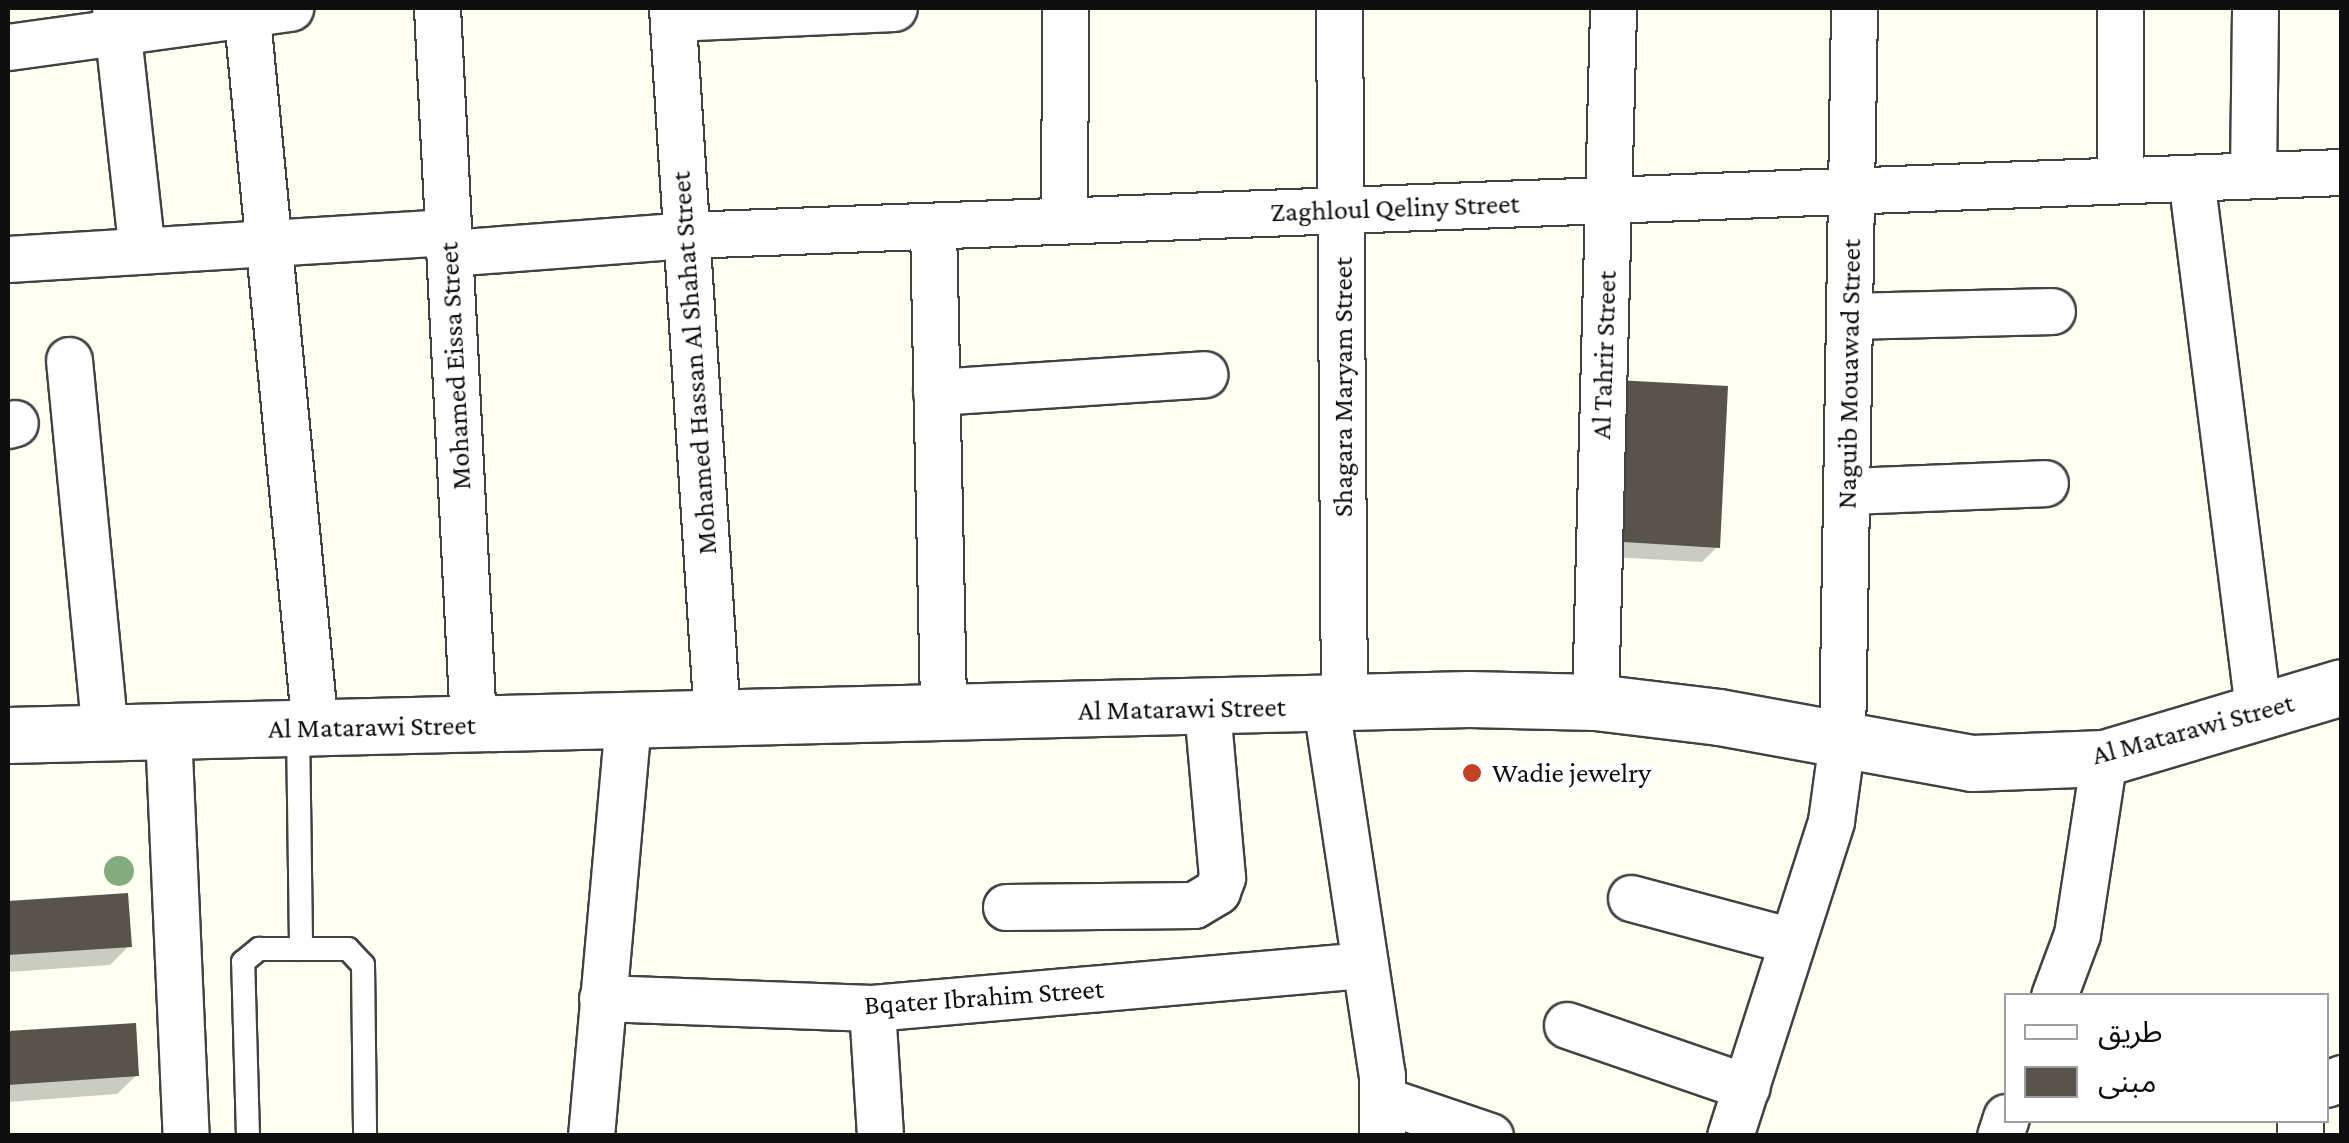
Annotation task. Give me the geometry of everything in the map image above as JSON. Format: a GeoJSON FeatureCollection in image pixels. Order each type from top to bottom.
{"type":"FeatureCollection","features":[{"type":"Feature","properties":{"kind":"street","name":"Mohamed Eissa Street"},"geometry":{"type":"LineString","coordinates":[[437,8],[473,724]]}},
{"type":"Feature","properties":{"kind":"street"},"geometry":{"type":"LineString","coordinates":[[672,13],[894,8]]}},
{"type":"Feature","properties":{"kind":"street"},"geometry":{"type":"LineString","coordinates":[[1064,8],[1064,220]]}},
{"type":"Feature","properties":{"kind":"street","name":"Shagara Maryam Street"},"geometry":{"type":"LineString","coordinates":[[1339,8],[1342,210],[1335,706],[1383,1118]]}},
{"type":"Feature","properties":{"kind":"street","name":"Al Tahrir Street"},"geometry":{"type":"LineString","coordinates":[[1595,702],[1613,8]]}},
{"type":"Feature","properties":{"kind":"street","name":"Naguib Mouawad Street"},"geometry":{"type":"LineString","coordinates":[[1730,1136],[1831,821],[1842,741],[1854,8]]}},
{"type":"Feature","properties":{"kind":"street"},"geometry":{"type":"LineString","coordinates":[[2120,8],[2120,180]]}},
{"type":"Feature","properties":{"kind":"street"},"geometry":{"type":"LineString","coordinates":[[2253,175],[2255,8]]}},
{"type":"Feature","properties":{"kind":"street"},"geometry":{"type":"LineString","coordinates":[[8,47],[116,20],[261,10],[267,243],[306,728]]}},
{"type":"Feature","properties":{"kind":"street","name":"Mohamed Hassan Al Shahat Street"},"geometry":{"type":"LineString","coordinates":[[672,13],[716,719]]}},
{"type":"Feature","properties":{"kind":"street"},"geometry":{"type":"LineString","coordinates":[[116,20],[142,250]]}},
{"type":"Feature","properties":{"kind":"street","name":"Zaghloul Qeliny Street"},"geometry":{"type":"LineString","coordinates":[[8,258],[267,243],[686,235],[2342,172]]}},
{"type":"Feature","properties":{"kind":"street"},"geometry":{"type":"LineString","coordinates":[[2190,178],[2259,716]]}},
{"type":"Feature","properties":{"kind":"street"},"geometry":{"type":"LineString","coordinates":[[933,226],[943,714]]}},
{"type":"Feature","properties":{"kind":"street"},"geometry":{"type":"LineString","coordinates":[[1850,316],[2052,311]]}},
{"type":"Feature","properties":{"kind":"street"},"geometry":{"type":"LineString","coordinates":[[70,360],[105,732]]}},
{"type":"Feature","properties":{"kind":"street"},"geometry":{"type":"LineString","coordinates":[[936,392],[1204,374]]}},
{"type":"Feature","properties":{"kind":"street"},"geometry":{"type":"LineString","coordinates":[[1847,490],[2044,484]]}},
{"type":"Feature","properties":{"kind":"street","name":"Al Matarawi Street"},"geometry":{"type":"LineString","coordinates":[[8,735],[1335,706],[1470,699],[1595,702],[1719,716],[1972,762],[2104,758],[2259,716],[2342,687]]}},
{"type":"Feature","properties":{"kind":"street"},"geometry":{"type":"LineString","coordinates":[[1006,907],[1207,901],[1222,877],[1206,708]]}},
{"type":"Feature","properties":{"kind":"street"},"geometry":{"type":"LineString","coordinates":[[591,1136],[628,721]]}},
{"type":"Feature","properties":{"kind":"street"},"geometry":{"type":"LineString","coordinates":[[168,731],[186,1136]]}},
{"type":"Feature","properties":{"kind":"street"},"geometry":{"type":"LineString","coordinates":[[2055,993],[2077,934],[2104,758]]}},
{"type":"Feature","properties":{"kind":"street"},"geometry":{"type":"LineString","coordinates":[[1631,898],[1791,941]]}},
{"type":"Feature","properties":{"kind":"street","name":"Bqater Ibrahim Street"},"geometry":{"type":"LineString","coordinates":[[602,998],[872,1008],[1365,965]]}},
{"type":"Feature","properties":{"kind":"street"},"geometry":{"type":"LineString","coordinates":[[872,1008],[880,1136]]}},
{"type":"Feature","properties":{"kind":"street"},"geometry":{"type":"LineString","coordinates":[[1567,1026],[1748,1087]]}},
{"type":"Feature","properties":{"kind":"street"},"geometry":{"type":"LineString","coordinates":[[1383,1118],[1490,1136]]}},
{"type":"Feature","properties":{"kind":"lane"},"geometry":{"type":"LineString","coordinates":[[301,949],[306,728]]}},
{"type":"Feature","properties":{"kind":"lane"},"geometry":{"type":"LineString","coordinates":[[248,1136],[243,962],[259,949],[348,949],[364,965],[365,1136]]}},
{"type":"Feature","properties":{"kind":"building"},"geometry":{"type":"Polygon","coordinates":[[[1616,380],[1728,386],[1720,548],[1607,541],[1616,380]]]}},
{"type":"Feature","properties":{"kind":"building"},"geometry":{"type":"Polygon","coordinates":[[[128,893],[132,947],[8,955],[8,901],[128,893]]]}},
{"type":"Feature","properties":{"kind":"building"},"geometry":{"type":"Polygon","coordinates":[[[136,1023],[139,1076],[8,1085],[8,1031],[136,1023]]]}},
{"type":"Feature","properties":{"kind":"place","name":"Wadie jewelry"},"geometry":{"type":"Point","coordinates":[1472,773]}}]}
